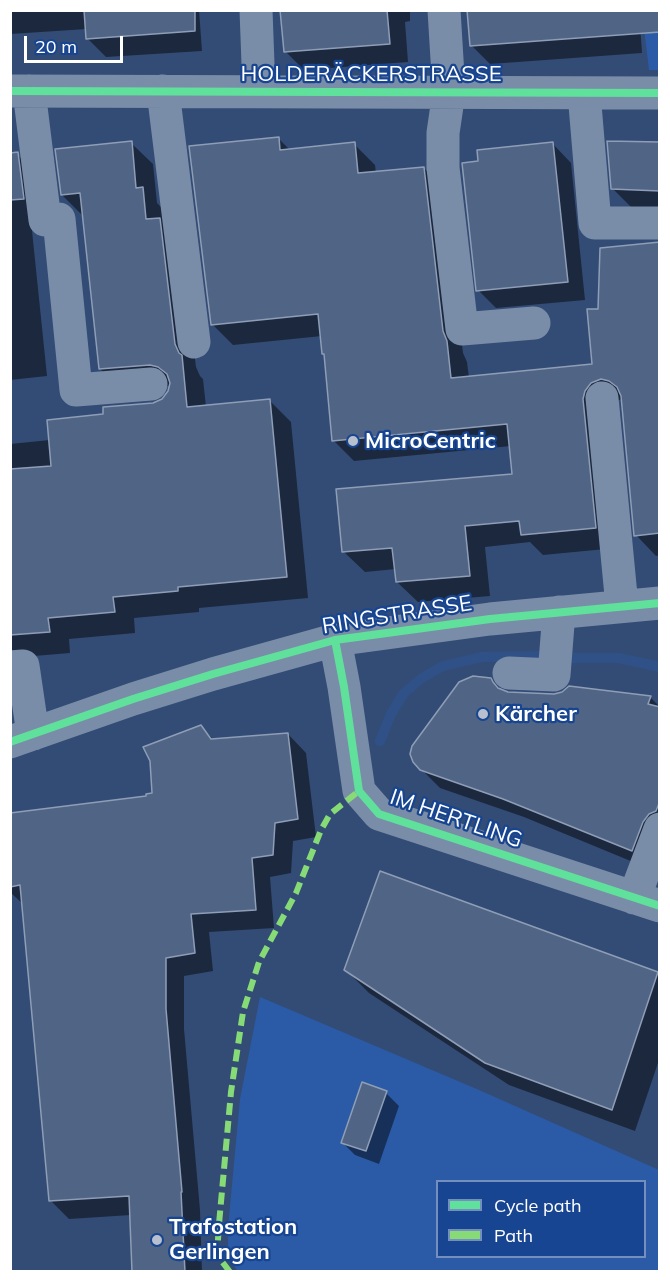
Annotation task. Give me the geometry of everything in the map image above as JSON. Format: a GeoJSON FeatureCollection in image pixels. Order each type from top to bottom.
{"type":"FeatureCollection","features":[{"type":"Feature","properties":{"kind":"street"},"geometry":{"type":"LineString","coordinates":[[256,10],[259,91]]}},
{"type":"Feature","properties":{"kind":"street"},"geometry":{"type":"LineString","coordinates":[[444,10],[449,93],[443,133],[443,168],[462,329],[534,323]]}},
{"type":"Feature","properties":{"kind":"street"},"geometry":{"type":"LineString","coordinates":[[20,91],[45,220],[58,219],[76,390],[151,384]]}},
{"type":"Feature","properties":{"kind":"street","name":"HOLDERÄCKERSTRASSE"},"geometry":{"type":"LineString","coordinates":[[20,91],[660,93]]}},
{"type":"Feature","properties":{"kind":"street"},"geometry":{"type":"LineString","coordinates":[[163,91],[194,342]]}},
{"type":"Feature","properties":{"kind":"street"},"geometry":{"type":"LineString","coordinates":[[584,93],[595,223],[660,223]]}},
{"type":"Feature","properties":{"kind":"street"},"geometry":{"type":"LineString","coordinates":[[602,398],[622,606]]}},
{"type":"Feature","properties":{"kind":"street","name":"RINGSTRASSE"},"geometry":{"type":"LineString","coordinates":[[22,738],[133,699],[335,640],[490,619],[660,603]]}},
{"type":"Feature","properties":{"kind":"street"},"geometry":{"type":"LineString","coordinates":[[509,672],[554,675],[559,612]]}},
{"type":"Feature","properties":{"kind":"street","name":"IM HERTLING"},"geometry":{"type":"LineString","coordinates":[[335,640],[344,687],[358,791],[379,814],[647,902]]}},
{"type":"Feature","properties":{"kind":"street"},"geometry":{"type":"LineString","coordinates":[[10,667],[23,666],[22,738]]}},
{"type":"Feature","properties":{"kind":"street"},"geometry":{"type":"LineString","coordinates":[[647,902],[660,830]]}},
{"type":"Feature","properties":{"kind":"shaded area"},"geometry":{"type":"Polygon","coordinates":[[[642,11],[659,11],[659,70],[649,70],[642,11]]]}},
{"type":"Feature","properties":{"kind":"shaded area"},"geometry":{"type":"Polygon","coordinates":[[[260,997],[659,1170],[659,1271],[238,1272],[228,1255],[228,1228],[240,1099],[260,997]]]}},
{"type":"Feature","properties":{"kind":"building"},"geometry":{"type":"Polygon","coordinates":[[[84,10],[195,10],[195,31],[86,39],[84,10]]]}},
{"type":"Feature","properties":{"kind":"building"},"geometry":{"type":"Polygon","coordinates":[[[280,10],[387,10],[390,44],[284,52],[280,10]]]}},
{"type":"Feature","properties":{"kind":"building"},"geometry":{"type":"Polygon","coordinates":[[[467,10],[660,10],[660,32],[470,46],[467,10]]]}},
{"type":"Feature","properties":{"kind":"building"},"geometry":{"type":"Polygon","coordinates":[[[279,137],[280,150],[355,142],[358,173],[424,167],[443,331],[447,341],[451,378],[592,364],[587,309],[598,309],[600,248],[660,242],[660,533],[634,536],[621,396],[617,387],[601,379],[591,383],[583,399],[596,528],[521,535],[519,521],[465,526],[470,576],[396,582],[392,548],[342,552],[336,489],[512,474],[507,424],[332,441],[318,314],[211,325],[189,146],[279,137]]]}},
{"type":"Feature","properties":{"kind":"building"},"geometry":{"type":"Polygon","coordinates":[[[132,141],[136,188],[143,187],[146,219],[160,218],[175,344],[182,355],[187,407],[270,399],[287,577],[178,587],[178,591],[113,597],[115,612],[48,618],[50,632],[10,635],[10,469],[51,466],[47,420],[103,414],[103,407],[153,403],[162,399],[170,383],[167,374],[158,367],[150,365],[99,369],[80,193],[61,195],[55,149],[132,141]]]}},
{"type":"Feature","properties":{"kind":"building"},"geometry":{"type":"Polygon","coordinates":[[[607,141],[660,142],[660,191],[611,189],[607,141]]]}},
{"type":"Feature","properties":{"kind":"building"},"geometry":{"type":"Polygon","coordinates":[[[553,142],[568,282],[476,291],[462,163],[478,161],[477,150],[553,142]]]}},
{"type":"Feature","properties":{"kind":"building"},"geometry":{"type":"Polygon","coordinates":[[[18,152],[24,199],[10,200],[10,153],[18,152]]]}},
{"type":"Feature","properties":{"kind":"building"},"geometry":{"type":"Polygon","coordinates":[[[473,676],[491,678],[498,688],[508,692],[554,694],[562,692],[569,686],[651,696],[648,704],[660,707],[660,801],[656,811],[649,814],[643,822],[632,851],[503,799],[420,770],[410,754],[412,746],[459,682],[473,676]]]}},
{"type":"Feature","properties":{"kind":"building"},"geometry":{"type":"Polygon","coordinates":[[[201,725],[211,739],[288,733],[298,819],[275,823],[273,855],[252,858],[256,910],[191,914],[195,953],[166,958],[166,1009],[182,1192],[185,1272],[132,1272],[129,1196],[49,1201],[20,885],[10,887],[10,813],[146,796],[152,793],[150,761],[143,747],[201,725]]]}},
{"type":"Feature","properties":{"kind":"building"},"geometry":{"type":"Polygon","coordinates":[[[380,871],[658,972],[612,1110],[485,1063],[344,970],[380,871]]]}},
{"type":"Feature","properties":{"kind":"building"},"geometry":{"type":"Polygon","coordinates":[[[362,1082],[387,1091],[366,1151],[341,1143],[362,1082]]]}},
{"type":"Feature","properties":{"kind":"waterway"},"geometry":{"type":"LineString","coordinates":[[380,741],[391,714],[404,693],[422,678],[443,666],[482,657],[540,656]]}},
{"type":"Feature","properties":{"kind":"waterway"},"geometry":{"type":"LineString","coordinates":[[573,658],[619,658],[660,667]]}},
{"type":"Feature","properties":{"kind":"marked path"},"geometry":{"type":"LineString","coordinates":[[230,1272],[217,1255],[231,1092],[243,1012],[259,962],[296,893],[321,830],[330,814],[359,791]]}},
{"type":"Feature","properties":{"kind":"cycle path"},"geometry":{"type":"LineString","coordinates":[[10,91],[660,93]]}},
{"type":"Feature","properties":{"kind":"cycle path"},"geometry":{"type":"LineString","coordinates":[[10,742],[133,699],[335,640],[490,619],[660,603]]}},
{"type":"Feature","properties":{"kind":"cycle path"},"geometry":{"type":"LineString","coordinates":[[335,640],[359,791],[379,814],[660,906]]}},
{"type":"Feature","properties":{"kind":"place","name":"MicroCentric"},"geometry":{"type":"Point","coordinates":[353,441]}},
{"type":"Feature","properties":{"kind":"place","name":"Kärcher"},"geometry":{"type":"Point","coordinates":[483,714]}},
{"type":"Feature","properties":{"kind":"place","name":"Trafostation Gerlingen"},"geometry":{"type":"Point","coordinates":[157,1240]}}]}
